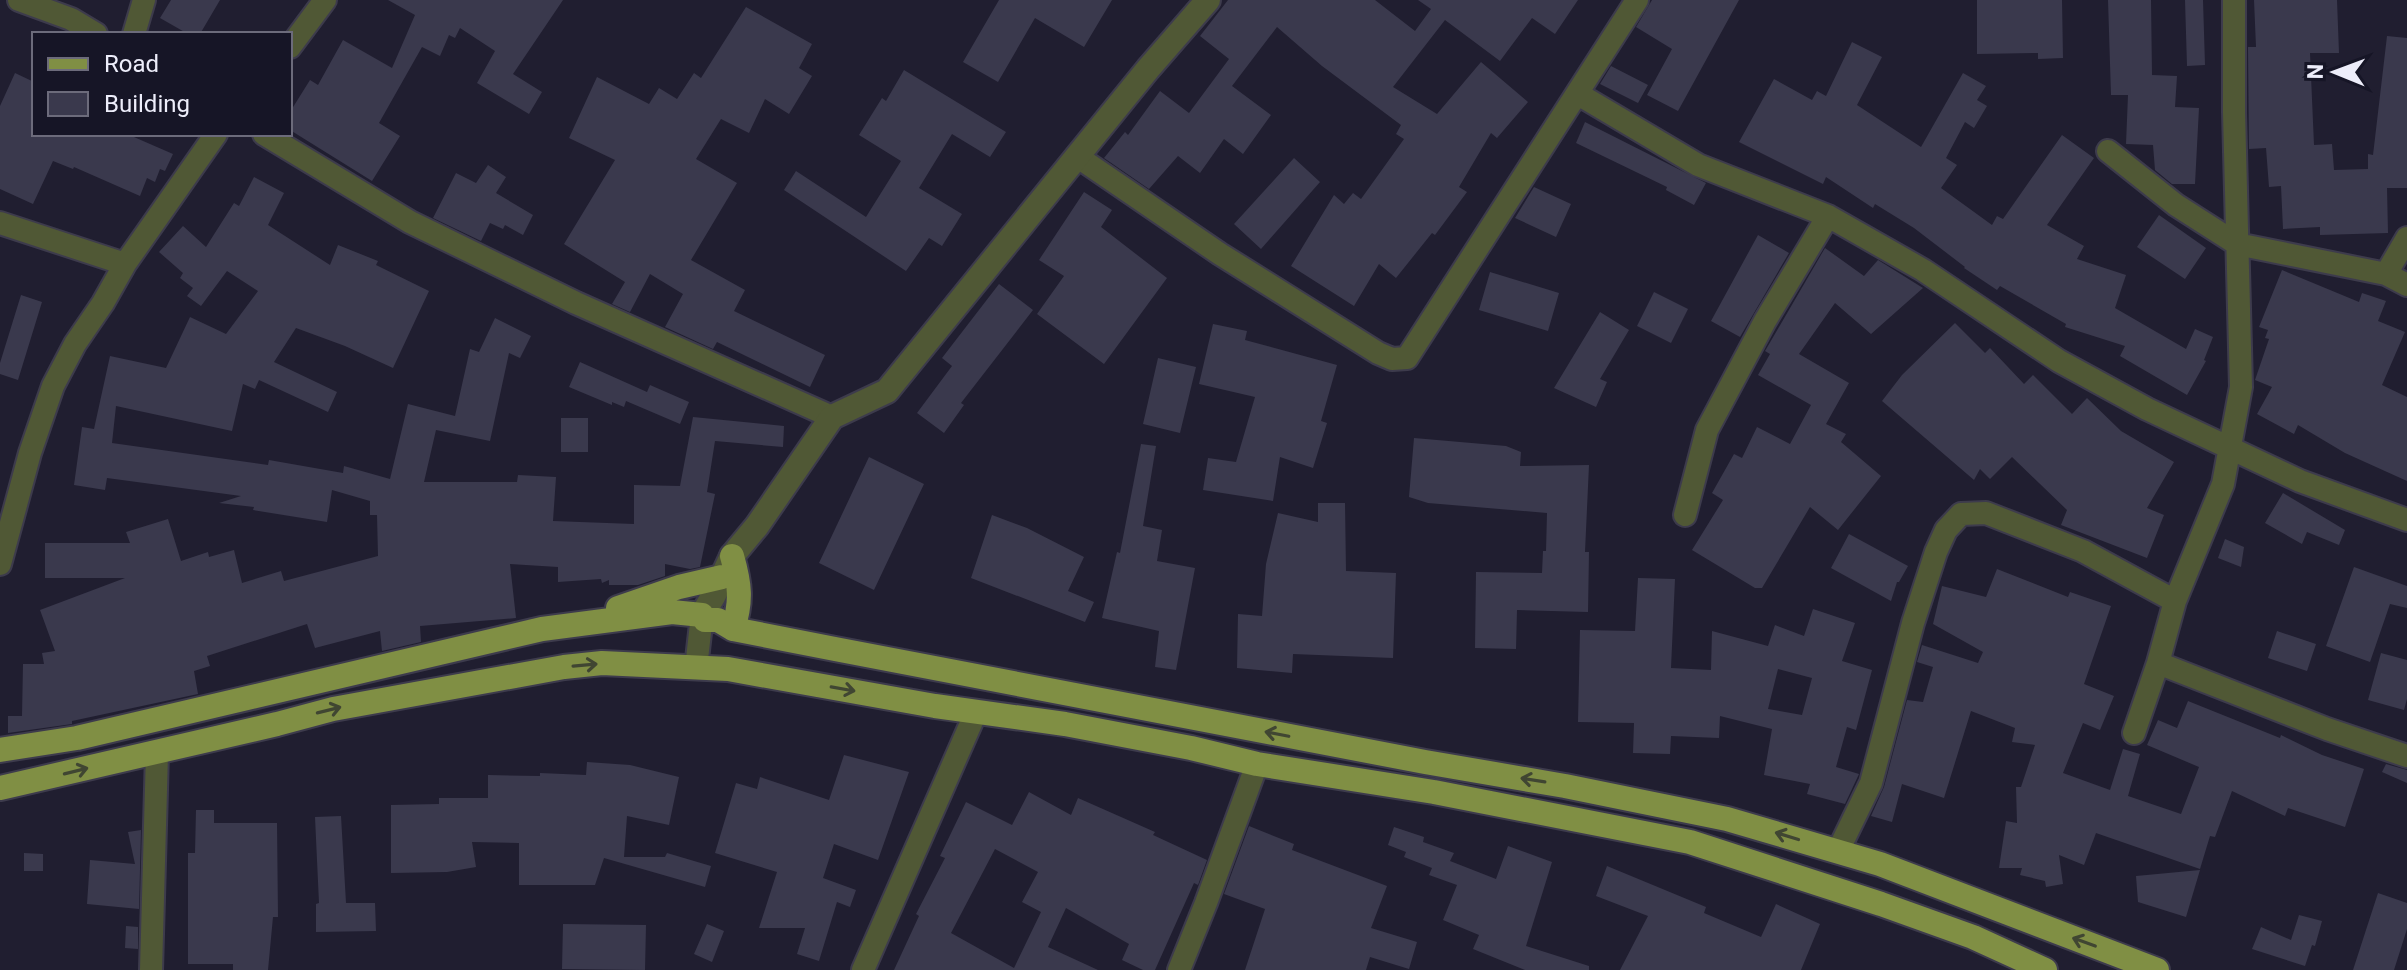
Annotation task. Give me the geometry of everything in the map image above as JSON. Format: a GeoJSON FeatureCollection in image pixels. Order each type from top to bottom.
{"type":"FeatureCollection","features":[{"type":"Feature","properties":{"kind":"main road"},"geometry":{"type":"LineString","coordinates":[[34,782],[12,748],[77,738],[558,626],[679,587],[727,567],[741,593],[733,629]]}},
{"type":"Feature","properties":{"kind":"main road"},"geometry":{"type":"LineString","coordinates":[[558,626],[672,612],[702,615],[705,620],[718,620],[733,629],[1671,806],[1880,864],[2157,970]]}},
{"type":"Feature","properties":{"kind":"main road"},"geometry":{"type":"LineString","coordinates":[[0,788],[333,709],[564,667],[602,663],[728,669],[1079,727],[1257,764],[1434,792],[1690,842],[1973,937],[2045,970]]}},
{"type":"Feature","properties":{"kind":"street"},"geometry":{"type":"LineString","coordinates":[[19,0],[71,19],[93,32]]}},
{"type":"Feature","properties":{"kind":"street"},"geometry":{"type":"LineString","coordinates":[[135,32],[144,0]]}},
{"type":"Feature","properties":{"kind":"street"},"geometry":{"type":"LineString","coordinates":[[292,44],[325,0]]}},
{"type":"Feature","properties":{"kind":"street"},"geometry":{"type":"LineString","coordinates":[[696,668],[702,615],[727,567],[832,417],[887,391],[1148,69],[1208,0]]}},
{"type":"Feature","properties":{"kind":"street"},"geometry":{"type":"LineString","coordinates":[[1078,157],[1220,254],[1378,353],[1392,359],[1407,358],[1637,0]]}},
{"type":"Feature","properties":{"kind":"street"},"geometry":{"type":"LineString","coordinates":[[2134,733],[2175,601],[2223,484],[2241,387],[2234,0]]}},
{"type":"Feature","properties":{"kind":"street"},"geometry":{"type":"LineString","coordinates":[[1578,94],[1698,165],[1828,216],[1923,270],[2059,361],[2147,409],[2300,481],[2407,520]]}},
{"type":"Feature","properties":{"kind":"street"},"geometry":{"type":"LineString","coordinates":[[0,564],[30,453],[53,386],[75,344],[125,264],[215,136]]}},
{"type":"Feature","properties":{"kind":"street"},"geometry":{"type":"LineString","coordinates":[[267,136],[410,222],[589,309],[832,417]]}},
{"type":"Feature","properties":{"kind":"street"},"geometry":{"type":"LineString","coordinates":[[2108,151],[2176,205],[2237,244],[2386,274],[2407,285]]}},
{"type":"Feature","properties":{"kind":"street"},"geometry":{"type":"LineString","coordinates":[[1685,515],[1707,430],[1765,321],[1828,216]]}},
{"type":"Feature","properties":{"kind":"street"},"geometry":{"type":"LineString","coordinates":[[0,223],[125,264]]}},
{"type":"Feature","properties":{"kind":"street"},"geometry":{"type":"LineString","coordinates":[[2386,274],[2407,238]]}},
{"type":"Feature","properties":{"kind":"street"},"geometry":{"type":"LineString","coordinates":[[1838,851],[1871,783],[1913,623],[1936,552],[1946,530],[1961,514],[1986,513],[2083,551],[2175,601]]}},
{"type":"Feature","properties":{"kind":"street"},"geometry":{"type":"LineString","coordinates":[[2158,663],[2327,729],[2407,756]]}},
{"type":"Feature","properties":{"kind":"street"},"geometry":{"type":"LineString","coordinates":[[863,970],[976,712]]}},
{"type":"Feature","properties":{"kind":"street"},"geometry":{"type":"LineString","coordinates":[[151,970],[157,753]]}},
{"type":"Feature","properties":{"kind":"street"},"geometry":{"type":"LineString","coordinates":[[1179,970],[1257,764]]}},
{"type":"Feature","properties":{"kind":"building"},"geometry":{"type":"Polygon","coordinates":[[[171,0],[220,0],[201,32],[184,32],[160,18],[171,0]]]}},
{"type":"Feature","properties":{"kind":"building"},"geometry":{"type":"Polygon","coordinates":[[[388,0],[563,0],[513,74],[542,92],[529,114],[477,83],[495,51],[460,28],[455,38],[449,35],[440,56],[422,47],[379,123],[400,136],[372,181],[292,131],[292,109],[310,80],[318,85],[343,40],[392,68],[415,15],[388,0]]]}},
{"type":"Feature","properties":{"kind":"building"},"geometry":{"type":"Polygon","coordinates":[[[999,0],[1112,0],[1084,47],[1035,18],[998,82],[963,62],[999,0]]]}},
{"type":"Feature","properties":{"kind":"building"},"geometry":{"type":"Polygon","coordinates":[[[1228,0],[1375,0],[1415,31],[1431,9],[1418,0],[1578,0],[1555,34],[1532,18],[1500,61],[1445,20],[1393,87],[1437,114],[1481,62],[1528,102],[1497,138],[1491,133],[1459,187],[1467,192],[1435,235],[1432,233],[1396,278],[1379,264],[1354,306],[1291,266],[1334,195],[1344,204],[1353,193],[1361,199],[1404,139],[1396,134],[1401,125],[1322,66],[1277,27],[1232,86],[1271,115],[1243,154],[1224,139],[1200,173],[1178,156],[1149,189],[1104,158],[1125,132],[1128,135],[1160,91],[1189,113],[1229,59],[1200,36],[1228,0]]]}},
{"type":"Feature","properties":{"kind":"building"},"geometry":{"type":"Polygon","coordinates":[[[1652,0],[1739,0],[1678,111],[1647,95],[1672,49],[1636,27],[1652,0]]]}},
{"type":"Feature","properties":{"kind":"building"},"geometry":{"type":"Polygon","coordinates":[[[1977,0],[2062,0],[2063,58],[2038,59],[2038,53],[1977,54],[1977,0]]]}},
{"type":"Feature","properties":{"kind":"building"},"geometry":{"type":"Polygon","coordinates":[[[2108,0],[2151,0],[2152,75],[2177,76],[2175,107],[2199,108],[2195,184],[2172,184],[2155,170],[2153,145],[2126,144],[2128,95],[2111,95],[2108,0]]]}},
{"type":"Feature","properties":{"kind":"building"},"geometry":{"type":"Polygon","coordinates":[[[2185,0],[2203,0],[2205,65],[2187,66],[2185,0]]]}},
{"type":"Feature","properties":{"kind":"building"},"geometry":{"type":"Polygon","coordinates":[[[2254,0],[2337,0],[2339,53],[2310,53],[2314,145],[2332,144],[2334,170],[2368,169],[2368,154],[2373,155],[2387,36],[2407,38],[2407,188],[2387,188],[2388,233],[2320,235],[2320,227],[2283,229],[2281,186],[2269,187],[2266,148],[2249,149],[2248,47],[2256,47],[2254,0]]]}},
{"type":"Feature","properties":{"kind":"building"},"geometry":{"type":"Polygon","coordinates":[[[746,7],[812,44],[799,68],[812,76],[789,114],[765,99],[749,133],[721,119],[696,159],[737,183],[691,260],[745,290],[734,311],[825,355],[810,387],[717,342],[713,349],[665,327],[683,294],[650,274],[630,312],[612,304],[625,282],[564,244],[615,160],[569,138],[597,77],[649,104],[659,88],[677,99],[694,73],[701,78],[746,7]]]}},
{"type":"Feature","properties":{"kind":"building"},"geometry":{"type":"Polygon","coordinates":[[[1852,42],[1882,57],[1857,105],[1921,147],[1963,73],[1986,86],[1977,100],[1987,106],[1974,128],[1965,122],[1946,158],[1957,165],[1941,188],[1992,225],[1997,216],[2003,219],[2062,135],[2094,158],[2047,225],[2084,246],[2077,259],[2126,275],[2115,308],[2186,349],[2195,329],[2213,337],[2206,361],[2187,395],[2120,356],[2125,346],[2065,327],[2066,324],[2000,286],[1997,290],[1914,228],[1875,204],[1873,208],[1826,177],[1823,184],[1739,142],[1774,79],[1812,100],[1817,91],[1826,96],[1852,42]]]}},
{"type":"Feature","properties":{"kind":"building"},"geometry":{"type":"Polygon","coordinates":[[[1611,66],[1648,85],[1638,103],[1600,84],[1611,66]]]}},
{"type":"Feature","properties":{"kind":"building"},"geometry":{"type":"Polygon","coordinates":[[[904,70],[1006,132],[990,157],[952,134],[919,188],[962,214],[942,246],[929,238],[906,271],[784,190],[796,171],[866,217],[901,161],[859,135],[882,98],[886,101],[904,70]]]}},
{"type":"Feature","properties":{"kind":"building"},"geometry":{"type":"Polygon","coordinates":[[[15,73],[32,81],[32,136],[132,136],[173,154],[165,171],[160,169],[155,182],[147,178],[140,196],[53,161],[33,204],[0,189],[0,106],[15,73]]]}},
{"type":"Feature","properties":{"kind":"building"},"geometry":{"type":"Polygon","coordinates":[[[1585,122],[1706,183],[1694,205],[1666,190],[1667,187],[1576,143],[1585,122]]]}},
{"type":"Feature","properties":{"kind":"building"},"geometry":{"type":"Polygon","coordinates":[[[1294,158],[1320,182],[1261,249],[1234,224],[1294,158]]]}},
{"type":"Feature","properties":{"kind":"building"},"geometry":{"type":"Polygon","coordinates":[[[488,165],[506,177],[496,193],[533,215],[523,235],[505,225],[503,229],[490,223],[481,241],[433,218],[456,173],[476,183],[488,165]]]}},
{"type":"Feature","properties":{"kind":"building"},"geometry":{"type":"Polygon","coordinates":[[[254,177],[284,193],[268,225],[330,265],[338,245],[378,261],[376,265],[429,291],[393,368],[296,328],[274,362],[337,392],[328,412],[259,380],[255,389],[243,384],[232,431],[116,406],[112,443],[268,465],[269,460],[343,473],[344,466],[390,479],[408,404],[455,416],[470,349],[479,352],[495,318],[531,336],[520,358],[509,353],[490,441],[436,430],[424,482],[517,482],[518,475],[556,477],[553,521],[634,524],[634,485],[680,486],[693,417],[784,426],[783,447],[715,441],[707,492],[715,494],[700,567],[690,569],[665,564],[665,576],[638,585],[609,585],[609,580],[602,583],[601,579],[558,582],[558,567],[510,564],[516,618],[420,626],[421,642],[382,651],[380,631],[315,648],[307,624],[207,656],[210,666],[194,671],[198,694],[72,721],[72,724],[8,733],[8,716],[22,716],[23,664],[44,664],[42,653],[55,651],[40,610],[125,578],[45,578],[45,543],[130,543],[126,532],[168,519],[181,561],[208,552],[209,557],[234,550],[242,583],[281,571],[284,581],[378,556],[377,515],[370,515],[370,501],[332,490],[327,522],[219,503],[241,496],[107,478],[105,490],[74,485],[82,427],[94,429],[110,356],[166,368],[190,317],[226,334],[258,291],[227,271],[201,306],[187,296],[193,288],[180,278],[183,273],[159,252],[183,226],[206,247],[234,203],[239,206],[254,177]]]}},
{"type":"Feature","properties":{"kind":"building"},"geometry":{"type":"Polygon","coordinates":[[[1534,187],[1571,204],[1556,237],[1515,218],[1534,187]]]}},
{"type":"Feature","properties":{"kind":"building"},"geometry":{"type":"Polygon","coordinates":[[[1084,192],[1112,210],[1101,227],[1167,278],[1104,364],[1037,314],[1064,276],[1039,260],[1084,192]]]}},
{"type":"Feature","properties":{"kind":"building"},"geometry":{"type":"Polygon","coordinates":[[[2159,215],[2206,248],[2185,279],[2137,247],[2159,215]]]}},
{"type":"Feature","properties":{"kind":"building"},"geometry":{"type":"Polygon","coordinates":[[[1758,235],[1789,253],[1740,337],[1711,321],[1758,235]]]}},
{"type":"Feature","properties":{"kind":"building"},"geometry":{"type":"Polygon","coordinates":[[[1825,248],[1864,276],[1878,260],[1923,288],[1871,334],[1835,303],[1799,354],[1849,383],[1826,424],[1846,434],[1841,442],[1881,476],[1838,530],[1810,507],[1762,588],[1755,588],[1692,550],[1723,500],[1712,493],[1734,454],[1742,458],[1757,427],[1790,444],[1811,405],[1758,375],[1770,354],[1765,351],[1825,248]]]}},
{"type":"Feature","properties":{"kind":"building"},"geometry":{"type":"Polygon","coordinates":[[[2282,270],[2359,302],[2362,293],[2386,301],[2378,321],[2405,332],[2382,385],[2407,397],[2407,481],[2345,453],[2298,425],[2294,434],[2257,414],[2272,387],[2255,380],[2269,339],[2265,338],[2268,330],[2259,327],[2282,270]]]}},
{"type":"Feature","properties":{"kind":"building"},"geometry":{"type":"Polygon","coordinates":[[[1490,272],[1559,293],[1548,331],[1479,310],[1490,272]]]}},
{"type":"Feature","properties":{"kind":"building"},"geometry":{"type":"Polygon","coordinates":[[[999,284],[1033,310],[961,403],[964,405],[944,433],[917,413],[952,366],[942,358],[999,284]]]}},
{"type":"Feature","properties":{"kind":"building"},"geometry":{"type":"Polygon","coordinates":[[[1654,292],[1688,309],[1671,343],[1637,326],[1654,292]]]}},
{"type":"Feature","properties":{"kind":"building"},"geometry":{"type":"Polygon","coordinates":[[[21,295],[42,302],[18,380],[0,374],[0,363],[21,295]]]}},
{"type":"Feature","properties":{"kind":"building"},"geometry":{"type":"Polygon","coordinates":[[[1600,312],[1629,330],[1600,379],[1607,382],[1596,407],[1554,388],[1600,312]]]}},
{"type":"Feature","properties":{"kind":"building"},"geometry":{"type":"Polygon","coordinates":[[[1955,323],[1985,353],[1990,348],[2024,384],[2033,375],[2072,414],[2087,398],[2121,431],[2174,462],[2147,508],[2164,515],[2147,558],[2061,525],[2067,510],[2012,457],[1990,479],[1980,469],[1974,480],[1882,401],[1902,375],[1955,323]]]}},
{"type":"Feature","properties":{"kind":"building"},"geometry":{"type":"Polygon","coordinates":[[[1213,324],[1247,331],[1245,340],[1337,365],[1321,421],[1327,423],[1313,468],[1280,457],[1273,501],[1203,490],[1208,458],[1236,462],[1255,397],[1199,384],[1213,324]]]}},
{"type":"Feature","properties":{"kind":"building"},"geometry":{"type":"Polygon","coordinates":[[[1158,358],[1196,367],[1180,433],[1143,424],[1158,358]]]}},
{"type":"Feature","properties":{"kind":"building"},"geometry":{"type":"Polygon","coordinates":[[[580,362],[647,392],[650,385],[689,402],[680,424],[626,401],[624,407],[612,402],[612,405],[569,387],[580,362]]]}},
{"type":"Feature","properties":{"kind":"building"},"geometry":{"type":"Polygon","coordinates":[[[561,418],[588,418],[588,452],[561,452],[561,418]]]}},
{"type":"Feature","properties":{"kind":"building"},"geometry":{"type":"Polygon","coordinates":[[[1414,438],[1506,446],[1521,452],[1520,466],[1589,465],[1585,552],[1589,552],[1588,612],[1517,610],[1516,649],[1475,648],[1476,572],[1542,573],[1547,513],[1428,503],[1409,497],[1414,438]]]}},
{"type":"Feature","properties":{"kind":"building"},"geometry":{"type":"Polygon","coordinates":[[[1141,444],[1156,446],[1143,526],[1162,530],[1157,561],[1195,568],[1176,670],[1155,667],[1159,631],[1102,618],[1117,552],[1120,553],[1141,444]]]}},
{"type":"Feature","properties":{"kind":"building"},"geometry":{"type":"Polygon","coordinates":[[[869,457],[924,484],[874,590],[819,563],[869,457]]]}},
{"type":"Feature","properties":{"kind":"building"},"geometry":{"type":"Polygon","coordinates":[[[2283,493],[2345,530],[2339,545],[2307,532],[2302,544],[2265,523],[2283,493]]]}},
{"type":"Feature","properties":{"kind":"building"},"geometry":{"type":"Polygon","coordinates":[[[1318,503],[1345,503],[1346,571],[1396,573],[1393,658],[1293,654],[1292,673],[1237,668],[1238,614],[1262,616],[1266,564],[1278,513],[1318,522],[1318,503]]]}},
{"type":"Feature","properties":{"kind":"building"},"geometry":{"type":"Polygon","coordinates":[[[992,515],[1027,528],[1084,557],[1068,591],[1094,602],[1085,622],[971,578],[992,515]]]}},
{"type":"Feature","properties":{"kind":"building"},"geometry":{"type":"Polygon","coordinates":[[[1849,534],[1908,566],[1897,582],[1891,601],[1831,568],[1849,534]]]}},
{"type":"Feature","properties":{"kind":"building"},"geometry":{"type":"Polygon","coordinates":[[[2225,539],[2244,547],[2241,567],[2218,558],[2225,539]]]}},
{"type":"Feature","properties":{"kind":"building"},"geometry":{"type":"Polygon","coordinates":[[[2354,567],[2407,586],[2407,608],[2390,604],[2370,662],[2326,646],[2354,567]]]}},
{"type":"Feature","properties":{"kind":"building"},"geometry":{"type":"Polygon","coordinates":[[[1997,569],[2068,597],[2070,592],[2111,606],[2084,684],[2114,696],[2100,730],[2083,723],[2063,773],[2110,790],[2123,749],[2140,754],[2128,796],[2181,814],[2199,767],[2147,745],[2158,720],[2177,728],[2188,701],[2364,769],[2345,827],[2288,808],[2285,816],[2232,791],[2215,837],[2210,836],[2200,869],[2096,833],[2084,865],[2059,855],[2063,884],[2046,887],[2045,881],[2020,875],[2022,868],[1999,868],[2006,821],[2017,823],[2016,787],[2021,787],[2035,745],[2012,742],[2015,728],[1971,711],[1944,798],[1902,784],[1892,822],[1871,816],[1884,787],[1907,700],[1923,702],[1933,667],[1917,662],[1922,645],[1978,663],[1983,652],[1933,624],[1942,586],[1986,597],[1997,569]]]}},
{"type":"Feature","properties":{"kind":"building"},"geometry":{"type":"Polygon","coordinates":[[[1638,578],[1675,579],[1671,668],[1711,670],[1712,631],[1768,646],[1775,625],[1804,636],[1813,609],[1855,623],[1842,661],[1872,670],[1856,730],[1847,727],[1836,767],[1859,774],[1845,804],[1807,794],[1810,784],[1764,775],[1772,729],[1720,716],[1719,738],[1671,736],[1670,754],[1633,753],[1634,723],[1578,722],[1580,630],[1635,631],[1638,578]],[[1778,669],[1768,709],[1802,715],[1812,678],[1778,669]]]}},
{"type":"Feature","properties":{"kind":"building"},"geometry":{"type":"Polygon","coordinates":[[[2277,631],[2316,644],[2307,671],[2268,658],[2277,631]]]}},
{"type":"Feature","properties":{"kind":"building"},"geometry":{"type":"Polygon","coordinates":[[[2381,653],[2407,660],[2404,710],[2368,700],[2381,653]]]}},
{"type":"Feature","properties":{"kind":"building"},"geometry":{"type":"Polygon","coordinates":[[[844,755],[909,772],[878,860],[834,844],[823,878],[856,890],[850,907],[837,902],[819,961],[797,954],[805,928],[759,928],[777,872],[715,853],[736,783],[757,789],[760,777],[829,800],[844,755]]]}},
{"type":"Feature","properties":{"kind":"building"},"geometry":{"type":"Polygon","coordinates":[[[587,762],[630,765],[679,777],[669,825],[627,816],[624,857],[665,857],[667,853],[711,866],[705,887],[604,858],[595,885],[519,885],[519,843],[472,842],[476,867],[447,872],[391,873],[391,805],[439,804],[439,798],[488,798],[488,775],[586,775],[587,762]]]}},
{"type":"Feature","properties":{"kind":"building"},"geometry":{"type":"Polygon","coordinates":[[[2386,764],[2407,770],[2407,783],[2382,772],[2386,764]]]}},
{"type":"Feature","properties":{"kind":"building"},"geometry":{"type":"Polygon","coordinates":[[[1029,792],[1071,815],[1078,798],[1155,832],[1153,835],[1207,860],[1198,885],[1194,883],[1155,970],[1143,970],[1122,960],[1129,944],[1066,908],[1048,947],[1098,970],[894,970],[919,916],[916,914],[945,858],[940,856],[966,802],[1012,825],[1029,792]],[[995,849],[951,933],[1014,968],[1041,912],[1022,902],[1038,872],[995,849]]]}},
{"type":"Feature","properties":{"kind":"building"},"geometry":{"type":"Polygon","coordinates":[[[196,810],[214,810],[214,823],[277,823],[278,917],[273,917],[268,970],[233,970],[233,964],[188,964],[188,853],[195,853],[196,810]]]}},
{"type":"Feature","properties":{"kind":"building"},"geometry":{"type":"Polygon","coordinates":[[[341,816],[346,903],[375,903],[376,931],[316,932],[316,904],[319,903],[315,817],[341,816]]]}},
{"type":"Feature","properties":{"kind":"building"},"geometry":{"type":"Polygon","coordinates":[[[1249,826],[1294,844],[1292,850],[1387,886],[1371,928],[1417,942],[1409,969],[1370,957],[1366,970],[1245,970],[1265,909],[1224,894],[1249,826]]]}},
{"type":"Feature","properties":{"kind":"building"},"geometry":{"type":"Polygon","coordinates":[[[1394,827],[1424,837],[1423,842],[1454,853],[1450,861],[1496,879],[1508,846],[1552,862],[1526,946],[1589,966],[1589,970],[1525,970],[1473,949],[1479,935],[1443,920],[1457,885],[1429,875],[1432,868],[1404,857],[1406,852],[1388,845],[1394,827]]]}},
{"type":"Feature","properties":{"kind":"building"},"geometry":{"type":"Polygon","coordinates":[[[141,830],[139,909],[87,904],[90,860],[135,864],[128,832],[141,830]]]}},
{"type":"Feature","properties":{"kind":"building"},"geometry":{"type":"Polygon","coordinates":[[[24,853],[43,854],[43,871],[24,871],[24,853]]]}},
{"type":"Feature","properties":{"kind":"building"},"geometry":{"type":"Polygon","coordinates":[[[1607,866],[1706,907],[1704,913],[1761,937],[1776,904],[1820,924],[1801,970],[1620,970],[1648,916],[1596,896],[1607,866]]]}},
{"type":"Feature","properties":{"kind":"building"},"geometry":{"type":"Polygon","coordinates":[[[2200,870],[2186,917],[2138,902],[2136,876],[2200,870]]]}},
{"type":"Feature","properties":{"kind":"building"},"geometry":{"type":"Polygon","coordinates":[[[2378,893],[2407,903],[2407,929],[2394,970],[2353,970],[2378,893]]]}},
{"type":"Feature","properties":{"kind":"building"},"geometry":{"type":"Polygon","coordinates":[[[2299,915],[2322,921],[2305,966],[2252,949],[2261,927],[2291,940],[2299,915]]]}},
{"type":"Feature","properties":{"kind":"building"},"geometry":{"type":"Polygon","coordinates":[[[563,924],[646,925],[645,970],[562,969],[563,924]]]}},
{"type":"Feature","properties":{"kind":"building"},"geometry":{"type":"Polygon","coordinates":[[[707,924],[724,931],[712,962],[694,954],[707,924]]]}},
{"type":"Feature","properties":{"kind":"building"},"geometry":{"type":"Polygon","coordinates":[[[126,926],[138,927],[138,949],[125,948],[126,926]]]}}]}
